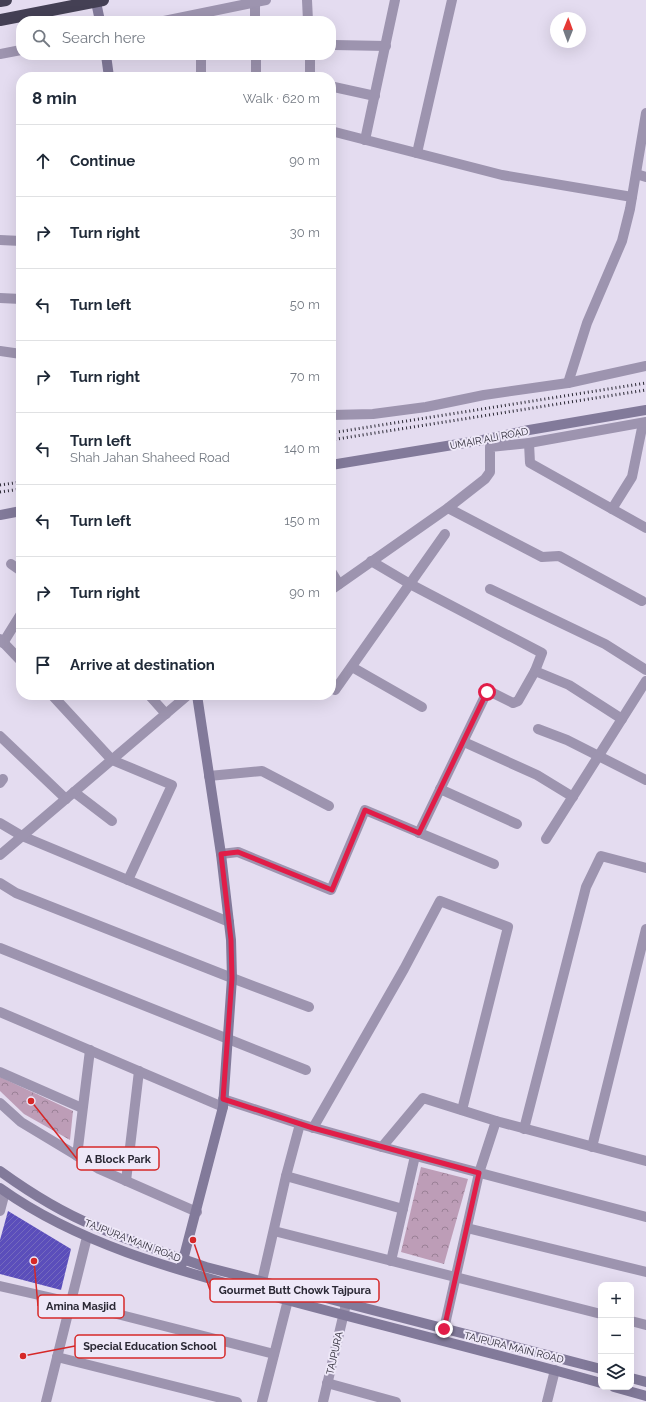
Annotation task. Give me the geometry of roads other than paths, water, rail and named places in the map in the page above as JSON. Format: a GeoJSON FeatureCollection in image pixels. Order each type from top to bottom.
{"type":"FeatureCollection","features":[{"type":"Feature","properties":{"kind":"highway"},"geometry":{"type":"LineString","coordinates":[[0,1],[6,0]]}},
{"type":"Feature","properties":{"kind":"highway"},"geometry":{"type":"LineString","coordinates":[[21,16],[100,1]]}},
{"type":"Feature","properties":{"kind":"highway"},"geometry":{"type":"LineString","coordinates":[[0,20],[16,17]]}},
{"type":"Feature","properties":{"kind":"street"},"geometry":{"type":"LineString","coordinates":[[204,16],[266,0]]}},
{"type":"Feature","properties":{"kind":"street"},"geometry":{"type":"LineString","coordinates":[[307,0],[308,16]]}},
{"type":"Feature","properties":{"kind":"street"},"geometry":{"type":"LineString","coordinates":[[365,140],[395,0]]}},
{"type":"Feature","properties":{"kind":"street"},"geometry":{"type":"LineString","coordinates":[[417,153],[452,0]]}},
{"type":"Feature","properties":{"kind":"street"},"geometry":{"type":"LineString","coordinates":[[100,1],[100,16]]}},
{"type":"Feature","properties":{"kind":"street"},"geometry":{"type":"LineString","coordinates":[[255,2],[255,16]]}},
{"type":"Feature","properties":{"kind":"street"},"geometry":{"type":"LineString","coordinates":[[336,45],[386,46]]}},
{"type":"Feature","properties":{"kind":"street"},"geometry":{"type":"LineString","coordinates":[[0,54],[16,51]]}},
{"type":"Feature","properties":{"kind":"street"},"geometry":{"type":"LineString","coordinates":[[107,60],[108,72]]}},
{"type":"Feature","properties":{"kind":"street"},"geometry":{"type":"LineString","coordinates":[[201,60],[201,72]]}},
{"type":"Feature","properties":{"kind":"street"},"geometry":{"type":"LineString","coordinates":[[256,60],[256,72]]}},
{"type":"Feature","properties":{"kind":"street"},"geometry":{"type":"LineString","coordinates":[[310,60],[310,72]]}},
{"type":"Feature","properties":{"kind":"street"},"geometry":{"type":"LineString","coordinates":[[336,87],[375,96]]}},
{"type":"Feature","properties":{"kind":"street"},"geometry":{"type":"LineString","coordinates":[[568,383],[587,322],[622,241],[632,197],[646,113]]}},
{"type":"Feature","properties":{"kind":"street"},"geometry":{"type":"LineString","coordinates":[[336,132],[502,175],[632,197]]}},
{"type":"Feature","properties":{"kind":"street"},"geometry":{"type":"LineString","coordinates":[[636,174],[646,177]]}},
{"type":"Feature","properties":{"kind":"street"},"geometry":{"type":"LineString","coordinates":[[0,240],[16,241]]}},
{"type":"Feature","properties":{"kind":"street"},"geometry":{"type":"LineString","coordinates":[[0,298],[16,299]]}},
{"type":"Feature","properties":{"kind":"street"},"geometry":{"type":"LineString","coordinates":[[0,351],[16,353]]}},
{"type":"Feature","properties":{"kind":"street"},"geometry":{"type":"LineString","coordinates":[[336,415],[374,414],[411,409],[484,395],[568,383],[646,366]]}},
{"type":"Feature","properties":{"kind":"street","name":"UMAIR ALI ROAD"},"geometry":{"type":"LineString","coordinates":[[336,464],[486,444],[529,430],[646,410]]}},
{"type":"Feature","properties":{"kind":"street"},"geometry":{"type":"LineString","coordinates":[[336,587],[448,508],[485,479],[490,472],[486,444],[529,443],[645,422],[632,477],[612,509]]}},
{"type":"Feature","properties":{"kind":"street"},"geometry":{"type":"LineString","coordinates":[[529,443],[530,463],[646,528]]}},
{"type":"Feature","properties":{"kind":"street"},"geometry":{"type":"LineString","coordinates":[[448,508],[542,557],[559,556],[642,601]]}},
{"type":"Feature","properties":{"kind":"street"},"geometry":{"type":"LineString","coordinates":[[0,515],[16,513]]}},
{"type":"Feature","properties":{"kind":"street"},"geometry":{"type":"LineString","coordinates":[[336,689],[445,534]]}},
{"type":"Feature","properties":{"kind":"street"},"geometry":{"type":"LineString","coordinates":[[371,561],[410,584],[542,653],[535,671],[516,703],[489,690],[419,833]]}},
{"type":"Feature","properties":{"kind":"street"},"geometry":{"type":"LineString","coordinates":[[11,564],[16,568]]}},
{"type":"Feature","properties":{"kind":"street"},"geometry":{"type":"LineString","coordinates":[[336,578],[340,584]]}},
{"type":"Feature","properties":{"kind":"street"},"geometry":{"type":"LineString","coordinates":[[490,589],[605,644],[646,670]]}},
{"type":"Feature","properties":{"kind":"street"},"geometry":{"type":"LineString","coordinates":[[16,621],[2,641],[16,656]]}},
{"type":"Feature","properties":{"kind":"street"},"geometry":{"type":"LineString","coordinates":[[352,667],[422,707]]}},
{"type":"Feature","properties":{"kind":"street"},"geometry":{"type":"LineString","coordinates":[[535,671],[569,685],[622,719]]}},
{"type":"Feature","properties":{"kind":"street"},"geometry":{"type":"LineString","coordinates":[[546,839],[646,681]]}},
{"type":"Feature","properties":{"kind":"street"},"geometry":{"type":"LineString","coordinates":[[57,700],[112,760],[172,785],[128,880]]}},
{"type":"Feature","properties":{"kind":"street"},"geometry":{"type":"LineString","coordinates":[[153,700],[166,714]]}},
{"type":"Feature","properties":{"kind":"street"},"geometry":{"type":"LineString","coordinates":[[0,855],[166,714],[178,700]]}},
{"type":"Feature","properties":{"kind":"street"},"geometry":{"type":"LineString","coordinates":[[181,1270],[197,1212],[223,1103],[232,978],[231,940],[221,854],[198,700]]}},
{"type":"Feature","properties":{"kind":"street"},"geometry":{"type":"LineString","coordinates":[[538,729],[566,740],[646,780]]}},
{"type":"Feature","properties":{"kind":"street"},"geometry":{"type":"LineString","coordinates":[[0,736],[66,799]]}},
{"type":"Feature","properties":{"kind":"street"},"geometry":{"type":"LineString","coordinates":[[464,742],[537,775],[573,797]]}},
{"type":"Feature","properties":{"kind":"street"},"geometry":{"type":"LineString","coordinates":[[209,776],[262,771],[329,806]]}},
{"type":"Feature","properties":{"kind":"street"},"geometry":{"type":"LineString","coordinates":[[440,789],[517,824]]}},
{"type":"Feature","properties":{"kind":"street"},"geometry":{"type":"LineString","coordinates":[[74,792],[112,821]]}},
{"type":"Feature","properties":{"kind":"street"},"geometry":{"type":"LineString","coordinates":[[221,854],[238,852],[332,890],[365,810],[494,864]]}},
{"type":"Feature","properties":{"kind":"street"},"geometry":{"type":"LineString","coordinates":[[0,823],[22,836],[229,922]]}},
{"type":"Feature","properties":{"kind":"street"},"geometry":{"type":"LineString","coordinates":[[524,1129],[586,887],[601,856],[646,868]]}},
{"type":"Feature","properties":{"kind":"street"},"geometry":{"type":"LineString","coordinates":[[0,883],[16,893],[232,978],[308,1006]]}},
{"type":"Feature","properties":{"kind":"street"},"geometry":{"type":"LineString","coordinates":[[313,1128],[404,969],[440,901],[508,927],[462,1110]]}},
{"type":"Feature","properties":{"kind":"street"},"geometry":{"type":"LineString","coordinates":[[592,1147],[646,929]]}},
{"type":"Feature","properties":{"kind":"street"},"geometry":{"type":"LineString","coordinates":[[0,948],[306,1070]]}},
{"type":"Feature","properties":{"kind":"street"},"geometry":{"type":"LineString","coordinates":[[0,1012],[139,1071],[223,1103],[415,1156],[646,1217]]}},
{"type":"Feature","properties":{"kind":"street"},"geometry":{"type":"LineString","coordinates":[[76,1156],[90,1050]]}},
{"type":"Feature","properties":{"kind":"street"},"geometry":{"type":"LineString","coordinates":[[126,1181],[139,1071]]}},
{"type":"Feature","properties":{"kind":"street"},"geometry":{"type":"LineString","coordinates":[[0,1072],[82,1108]]}},
{"type":"Feature","properties":{"kind":"street"},"geometry":{"type":"LineString","coordinates":[[382,1147],[423,1098],[496,1122],[646,1161]]}},
{"type":"Feature","properties":{"kind":"street"},"geometry":{"type":"LineString","coordinates":[[0,1103],[21,1122],[98,1169],[197,1212]]}},
{"type":"Feature","properties":{"kind":"street"},"geometry":{"type":"LineString","coordinates":[[444,1329],[479,1173],[496,1122]]}},
{"type":"Feature","properties":{"kind":"street"},"geometry":{"type":"LineString","coordinates":[[262,1281],[286,1176],[300,1124]]}},
{"type":"Feature","properties":{"kind":"street"},"geometry":{"type":"LineString","coordinates":[[391,1261],[415,1156]]}},
{"type":"Feature","properties":{"kind":"street","name":"TAJPURA MAIN ROAD"},"geometry":{"type":"LineString","coordinates":[[0,1171],[59,1209],[94,1226],[206,1267],[598,1369]]}},
{"type":"Feature","properties":{"kind":"street"},"geometry":{"type":"LineString","coordinates":[[286,1176],[403,1209]]}},
{"type":"Feature","properties":{"kind":"street"},"geometry":{"type":"LineString","coordinates":[[0,1211],[3,1190]]}},
{"type":"Feature","properties":{"kind":"street","name":"TAJPURA MAIN ROAD"},"geometry":{"type":"LineString","coordinates":[[3,1190],[53,1220],[87,1237],[181,1270],[343,1315],[598,1382]]}},
{"type":"Feature","properties":{"kind":"street"},"geometry":{"type":"LineString","coordinates":[[467,1228],[646,1272]]}},
{"type":"Feature","properties":{"kind":"street"},"geometry":{"type":"LineString","coordinates":[[274,1231],[598,1313]]}},
{"type":"Feature","properties":{"kind":"street"},"geometry":{"type":"LineString","coordinates":[[46,1402],[87,1237]]}},
{"type":"Feature","properties":{"kind":"street"},"geometry":{"type":"LineString","coordinates":[[0,1286],[70,1302],[274,1354]]}},
{"type":"Feature","properties":{"kind":"street"},"geometry":{"type":"LineString","coordinates":[[262,1402],[288,1300]]}},
{"type":"Feature","properties":{"kind":"street","name":"TAJPURA"},"geometry":{"type":"LineString","coordinates":[[323,1402],[346,1304]]}},
{"type":"Feature","properties":{"kind":"street"},"geometry":{"type":"LineString","coordinates":[[634,1322],[646,1325]]}},
{"type":"Feature","properties":{"kind":"street"},"geometry":{"type":"LineString","coordinates":[[57,1357],[237,1402]]}},
{"type":"Feature","properties":{"kind":"street"},"geometry":{"type":"LineString","coordinates":[[547,1402],[555,1370]]}},
{"type":"Feature","properties":{"kind":"street"},"geometry":{"type":"LineString","coordinates":[[634,1379],[646,1382]]}},
{"type":"Feature","properties":{"kind":"street"},"geometry":{"type":"LineString","coordinates":[[327,1383],[396,1402]]}},
{"type":"Feature","properties":{"kind":"street"},"geometry":{"type":"LineString","coordinates":[[625,1390],[646,1396]]}},
{"type":"Feature","properties":{"kind":"railway"},"geometry":{"type":"LineString","coordinates":[[336,432],[646,383]]}},
{"type":"Feature","properties":{"kind":"railway"},"geometry":{"type":"LineString","coordinates":[[336,439],[646,390]]}},
{"type":"Feature","properties":{"kind":"railway"},"geometry":{"type":"LineString","coordinates":[[0,485],[16,483]]}},
{"type":"Feature","properties":{"kind":"railway"},"geometry":{"type":"LineString","coordinates":[[0,492],[16,490]]}},
{"type":"Feature","properties":{"kind":"place","name":"A Block Park"},"geometry":{"type":"Point","coordinates":[31,1101]}},
{"type":"Feature","properties":{"kind":"place","name":"Gourmet Butt Chowk Tajpura"},"geometry":{"type":"Point","coordinates":[193,1240]}},
{"type":"Feature","properties":{"kind":"place","name":"Amina Masjid"},"geometry":{"type":"Point","coordinates":[34,1261]}},
{"type":"Feature","properties":{"kind":"place","name":"Special Education School"},"geometry":{"type":"Point","coordinates":[23,1356]}}]}
